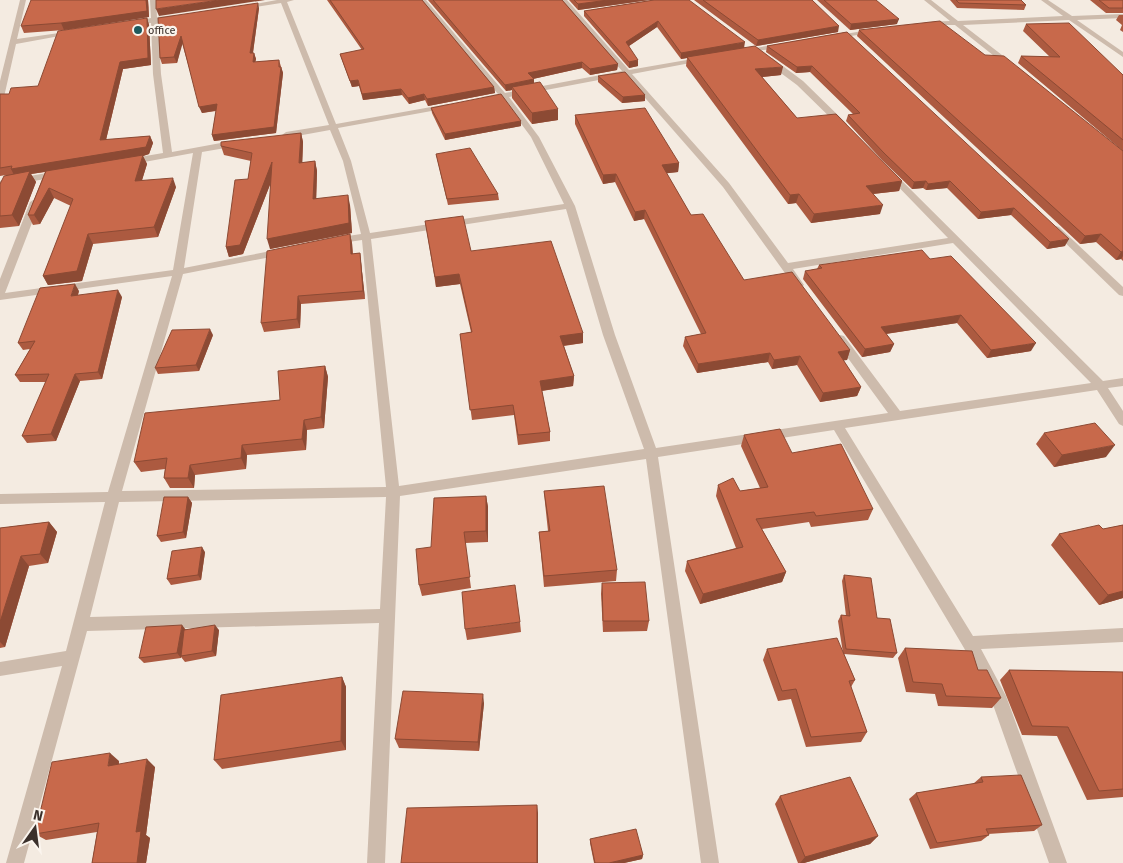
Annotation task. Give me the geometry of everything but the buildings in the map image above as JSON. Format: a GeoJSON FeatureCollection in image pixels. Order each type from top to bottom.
{"type":"FeatureCollection","features":[{"type":"Feature","properties":{"kind":"street"},"geometry":{"type":"LineString","coordinates":[[0,97],[10,44],[24,0]]}},
{"type":"Feature","properties":{"kind":"street"},"geometry":{"type":"LineString","coordinates":[[153,0],[157,74],[168,155]]}},
{"type":"Feature","properties":{"kind":"street"},"geometry":{"type":"LineString","coordinates":[[238,8],[286,0],[347,161],[366,235],[393,492],[376,863]]}},
{"type":"Feature","properties":{"kind":"street"},"geometry":{"type":"LineString","coordinates":[[423,0],[503,95],[535,137],[570,206],[609,335],[651,452],[710,863]]}},
{"type":"Feature","properties":{"kind":"street"},"geometry":{"type":"LineString","coordinates":[[563,0],[580,13],[627,72],[726,185],[803,290]]}},
{"type":"Feature","properties":{"kind":"street"},"geometry":{"type":"LineString","coordinates":[[927,0],[1017,70]]}},
{"type":"Feature","properties":{"kind":"street"},"geometry":{"type":"LineString","coordinates":[[1044,0],[1123,55]]}},
{"type":"Feature","properties":{"kind":"street"},"geometry":{"type":"LineString","coordinates":[[126,24],[182,16]]}},
{"type":"Feature","properties":{"kind":"street"},"geometry":{"type":"LineString","coordinates":[[916,25],[1123,16]]}},
{"type":"Feature","properties":{"kind":"street"},"geometry":{"type":"LineString","coordinates":[[820,39],[886,29]]}},
{"type":"Feature","properties":{"kind":"street"},"geometry":{"type":"LineString","coordinates":[[10,44],[78,32]]}},
{"type":"Feature","properties":{"kind":"street"},"geometry":{"type":"LineString","coordinates":[[735,53],[751,47],[792,43]]}},
{"type":"Feature","properties":{"kind":"street"},"geometry":{"type":"LineString","coordinates":[[751,47],[800,83],[852,135]]}},
{"type":"Feature","properties":{"kind":"street"},"geometry":{"type":"LineString","coordinates":[[475,101],[706,58]]}},
{"type":"Feature","properties":{"kind":"street"},"geometry":{"type":"LineString","coordinates":[[275,137],[333,128],[456,104]]}},
{"type":"Feature","properties":{"kind":"street"},"geometry":{"type":"LineString","coordinates":[[120,163],[246,142]]}},
{"type":"Feature","properties":{"kind":"street"},"geometry":{"type":"LineString","coordinates":[[15,863],[81,624],[113,498],[178,272],[198,149]]}},
{"type":"Feature","properties":{"kind":"street"},"geometry":{"type":"LineString","coordinates":[[878,163],[957,239],[1100,385],[1123,421]]}},
{"type":"Feature","properties":{"kind":"street"},"geometry":{"type":"LineString","coordinates":[[0,184],[42,186],[64,173]]}},
{"type":"Feature","properties":{"kind":"street"},"geometry":{"type":"LineString","coordinates":[[0,293],[42,186]]}},
{"type":"Feature","properties":{"kind":"street"},"geometry":{"type":"LineString","coordinates":[[329,242],[570,206]]}},
{"type":"Feature","properties":{"kind":"street"},"geometry":{"type":"LineString","coordinates":[[1048,222],[1123,293]]}},
{"type":"Feature","properties":{"kind":"street"},"geometry":{"type":"LineString","coordinates":[[786,267],[957,239]]}},
{"type":"Feature","properties":{"kind":"street"},"geometry":{"type":"LineString","coordinates":[[0,297],[178,272],[291,250]]}},
{"type":"Feature","properties":{"kind":"street"},"geometry":{"type":"LineString","coordinates":[[832,330],[896,415]]}},
{"type":"Feature","properties":{"kind":"street"},"geometry":{"type":"LineString","coordinates":[[0,499],[393,492],[1123,382]]}},
{"type":"Feature","properties":{"kind":"street"},"geometry":{"type":"LineString","coordinates":[[837,425],[969,643],[998,696],[1058,863]]}},
{"type":"Feature","properties":{"kind":"street"},"geometry":{"type":"LineString","coordinates":[[81,624],[388,616]]}},
{"type":"Feature","properties":{"kind":"street"},"geometry":{"type":"LineString","coordinates":[[969,643],[1123,635]]}},
{"type":"Feature","properties":{"kind":"street"},"geometry":{"type":"LineString","coordinates":[[0,669],[72,657]]}},
{"type":"Feature","properties":{"kind":"place","name":"office"},"geometry":{"type":"Point","coordinates":[138,30]}}]}
